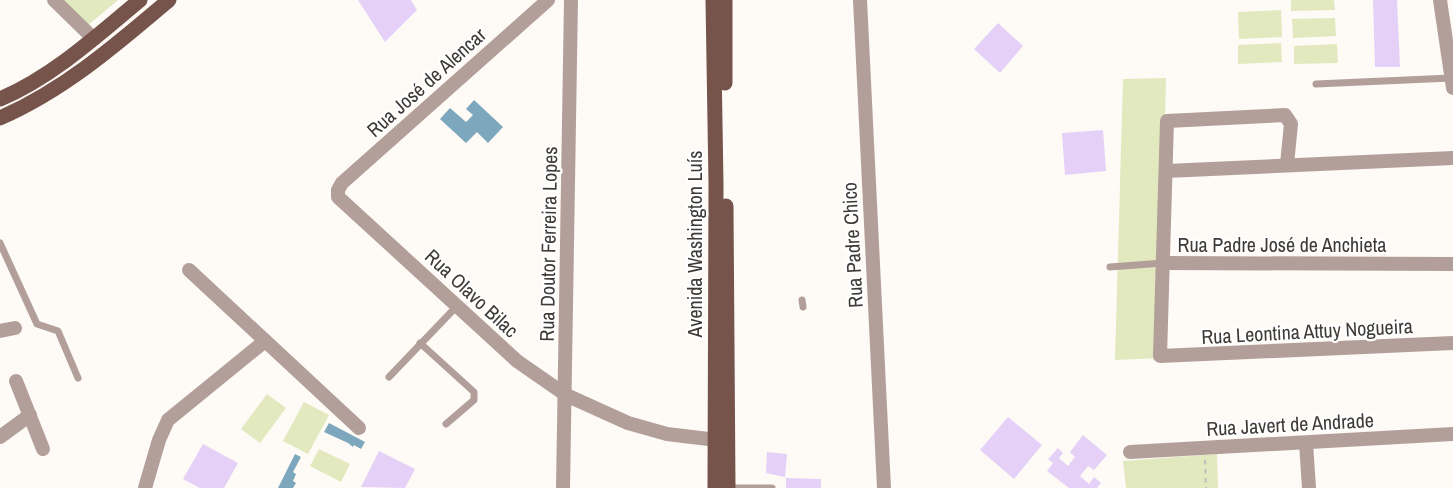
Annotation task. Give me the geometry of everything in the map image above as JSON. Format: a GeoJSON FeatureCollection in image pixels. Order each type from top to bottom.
{"type":"FeatureCollection","features":[{"type":"Feature","properties":{"kind":"main road"},"geometry":{"type":"LineString","coordinates":[[0,99],[40,77],[94,39],[140,0]]}},
{"type":"Feature","properties":{"kind":"main road"},"geometry":{"type":"LineString","coordinates":[[3,113],[50,93],[88,66],[169,0]]}},
{"type":"Feature","properties":{"kind":"main road","name":"Avenida Washington Luís"},"geometry":{"type":"LineString","coordinates":[[713,0],[721,441],[728,488]]}},
{"type":"Feature","properties":{"kind":"main road","name":"Avenida Washington Luís"},"geometry":{"type":"LineString","coordinates":[[715,488],[721,441],[725,0]]}},
{"type":"Feature","properties":{"kind":"street"},"geometry":{"type":"LineString","coordinates":[[54,0],[94,39]]}},
{"type":"Feature","properties":{"kind":"street","name":"Rua José de Alencar"},"geometry":{"type":"LineString","coordinates":[[338,197],[338,190],[342,183],[548,0]]}},
{"type":"Feature","properties":{"kind":"street","name":"Rua Doutor Ferreira Lopes"},"geometry":{"type":"LineString","coordinates":[[564,488],[571,0]]}},
{"type":"Feature","properties":{"kind":"street","name":"Rua Padre Chico"},"geometry":{"type":"LineString","coordinates":[[860,0],[884,488]]}},
{"type":"Feature","properties":{"kind":"street"},"geometry":{"type":"LineString","coordinates":[[1440,0],[1448,18],[1452,83]]}},
{"type":"Feature","properties":{"kind":"street"},"geometry":{"type":"LineString","coordinates":[[1163,263],[1167,171],[1166,125],[1170,119],[1285,115],[1291,124],[1287,164]]}},
{"type":"Feature","properties":{"kind":"street"},"geometry":{"type":"LineString","coordinates":[[1167,171],[1453,158]]}},
{"type":"Feature","properties":{"kind":"street","name":"Rua Olavo Bilac"},"geometry":{"type":"LineString","coordinates":[[338,197],[518,362],[566,395],[628,423],[667,434],[721,441]]}},
{"type":"Feature","properties":{"kind":"street","name":"Rua Padre José de Anchieta"},"geometry":{"type":"LineString","coordinates":[[1163,263],[1453,264]]}},
{"type":"Feature","properties":{"kind":"street","name":"Rua Leontina Attuy Nogueira"},"geometry":{"type":"LineString","coordinates":[[1163,263],[1159,352],[1164,357],[1453,343]]}},
{"type":"Feature","properties":{"kind":"street"},"geometry":{"type":"LineString","coordinates":[[189,270],[359,428]]}},
{"type":"Feature","properties":{"kind":"street"},"geometry":{"type":"LineString","coordinates":[[0,331],[15,328]]}},
{"type":"Feature","properties":{"kind":"street"},"geometry":{"type":"LineString","coordinates":[[145,488],[159,440],[168,420],[265,341]]}},
{"type":"Feature","properties":{"kind":"street"},"geometry":{"type":"LineString","coordinates":[[16,381],[43,449]]}},
{"type":"Feature","properties":{"kind":"street"},"geometry":{"type":"LineString","coordinates":[[0,437],[30,415]]}},
{"type":"Feature","properties":{"kind":"street","name":"Rua Javert de Andrade"},"geometry":{"type":"LineString","coordinates":[[1130,452],[1306,444],[1453,434]]}},
{"type":"Feature","properties":{"kind":"street"},"geometry":{"type":"LineString","coordinates":[[1306,444],[1309,488]]}},
{"type":"Feature","properties":{"kind":"lane"},"geometry":{"type":"LineString","coordinates":[[1316,84],[1452,83]]}},
{"type":"Feature","properties":{"kind":"lane"},"geometry":{"type":"LineString","coordinates":[[0,243],[37,324],[58,331],[78,378]]}},
{"type":"Feature","properties":{"kind":"lane","name":"Rua Padre José de Anchieta"},"geometry":{"type":"LineString","coordinates":[[1110,267],[1163,263]]}},
{"type":"Feature","properties":{"kind":"lane"},"geometry":{"type":"LineString","coordinates":[[388,377],[457,306]]}},
{"type":"Feature","properties":{"kind":"lane"},"geometry":{"type":"LineString","coordinates":[[420,343],[474,392],[474,400],[446,424]]}},
{"type":"Feature","properties":{"kind":"lane"},"geometry":{"type":"LineString","coordinates":[[721,488],[772,488]]}},
{"type":"Feature","properties":{"kind":"path"},"geometry":{"type":"LineString","coordinates":[[1204,448],[1206,488]]}},
{"type":"Feature","properties":{"kind":"green space"},"geometry":{"type":"Polygon","coordinates":[[[61,0],[118,0],[87,26],[61,0]]]}},
{"type":"Feature","properties":{"kind":"green space"},"geometry":{"type":"Polygon","coordinates":[[[1291,0],[1334,0],[1335,10],[1291,11],[1291,0]]]}},
{"type":"Feature","properties":{"kind":"green space"},"geometry":{"type":"Polygon","coordinates":[[[1281,10],[1282,37],[1239,39],[1238,12],[1281,10]]]}},
{"type":"Feature","properties":{"kind":"green space"},"geometry":{"type":"Polygon","coordinates":[[[1335,18],[1336,36],[1293,38],[1292,19],[1335,18]]]}},
{"type":"Feature","properties":{"kind":"green space"},"geometry":{"type":"Polygon","coordinates":[[[1281,43],[1282,62],[1238,64],[1238,45],[1281,43]]]}},
{"type":"Feature","properties":{"kind":"green space"},"geometry":{"type":"Polygon","coordinates":[[[1337,44],[1338,63],[1294,64],[1294,46],[1337,44]]]}},
{"type":"Feature","properties":{"kind":"green space"},"geometry":{"type":"Polygon","coordinates":[[[1166,78],[1159,358],[1115,360],[1123,79],[1166,78]]]}},
{"type":"Feature","properties":{"kind":"green space"},"geometry":{"type":"Polygon","coordinates":[[[267,394],[286,408],[260,443],[241,429],[267,394]]]}},
{"type":"Feature","properties":{"kind":"green space"},"geometry":{"type":"Polygon","coordinates":[[[304,402],[329,415],[308,454],[283,441],[304,402]]]}},
{"type":"Feature","properties":{"kind":"green space"},"geometry":{"type":"Polygon","coordinates":[[[319,449],[350,464],[341,482],[310,466],[319,449]]]}},
{"type":"Feature","properties":{"kind":"green space"},"geometry":{"type":"Polygon","coordinates":[[[1217,454],[1218,488],[1126,488],[1123,461],[1217,454]]]}},
{"type":"Feature","properties":{"kind":"water"},"geometry":{"type":"Polygon","coordinates":[[[474,100],[503,127],[488,143],[477,132],[466,143],[440,119],[450,108],[466,122],[473,115],[466,109],[474,100]]]}},
{"type":"Feature","properties":{"kind":"water"},"geometry":{"type":"Polygon","coordinates":[[[329,423],[365,442],[361,449],[324,432],[329,423]]]}},
{"type":"Feature","properties":{"kind":"water"},"geometry":{"type":"Polygon","coordinates":[[[295,454],[301,457],[293,472],[296,474],[293,481],[296,483],[293,488],[278,488],[295,454]]]}},
{"type":"Feature","properties":{"kind":"building"},"geometry":{"type":"Polygon","coordinates":[[[358,0],[411,0],[417,10],[385,42],[358,0]]]}},
{"type":"Feature","properties":{"kind":"building"},"geometry":{"type":"Polygon","coordinates":[[[1373,0],[1397,0],[1400,67],[1375,67],[1373,0]]]}},
{"type":"Feature","properties":{"kind":"building"},"geometry":{"type":"Polygon","coordinates":[[[998,23],[1023,46],[1000,73],[974,49],[998,23]]]}},
{"type":"Feature","properties":{"kind":"building"},"geometry":{"type":"Polygon","coordinates":[[[1103,130],[1106,171],[1065,175],[1062,133],[1103,130]]]}},
{"type":"Feature","properties":{"kind":"building"},"geometry":{"type":"Polygon","coordinates":[[[1008,417],[1042,445],[1014,479],[980,450],[1008,417]]]}},
{"type":"Feature","properties":{"kind":"building"},"geometry":{"type":"Polygon","coordinates":[[[1083,435],[1107,455],[1094,470],[1088,466],[1080,476],[1089,484],[1094,477],[1101,483],[1097,488],[1069,488],[1047,471],[1053,463],[1048,459],[1058,448],[1063,453],[1059,458],[1068,466],[1075,457],[1070,452],[1083,435]]]}},
{"type":"Feature","properties":{"kind":"building"},"geometry":{"type":"Polygon","coordinates":[[[203,444],[238,463],[224,488],[200,488],[183,479],[203,444]]]}},
{"type":"Feature","properties":{"kind":"building"},"geometry":{"type":"Polygon","coordinates":[[[379,451],[415,469],[405,488],[361,487],[379,451]]]}},
{"type":"Feature","properties":{"kind":"building"},"geometry":{"type":"Polygon","coordinates":[[[767,452],[787,454],[785,477],[766,473],[767,452]]]}},
{"type":"Feature","properties":{"kind":"building"},"geometry":{"type":"Polygon","coordinates":[[[786,478],[821,479],[821,488],[786,488],[786,478]]]}}]}
